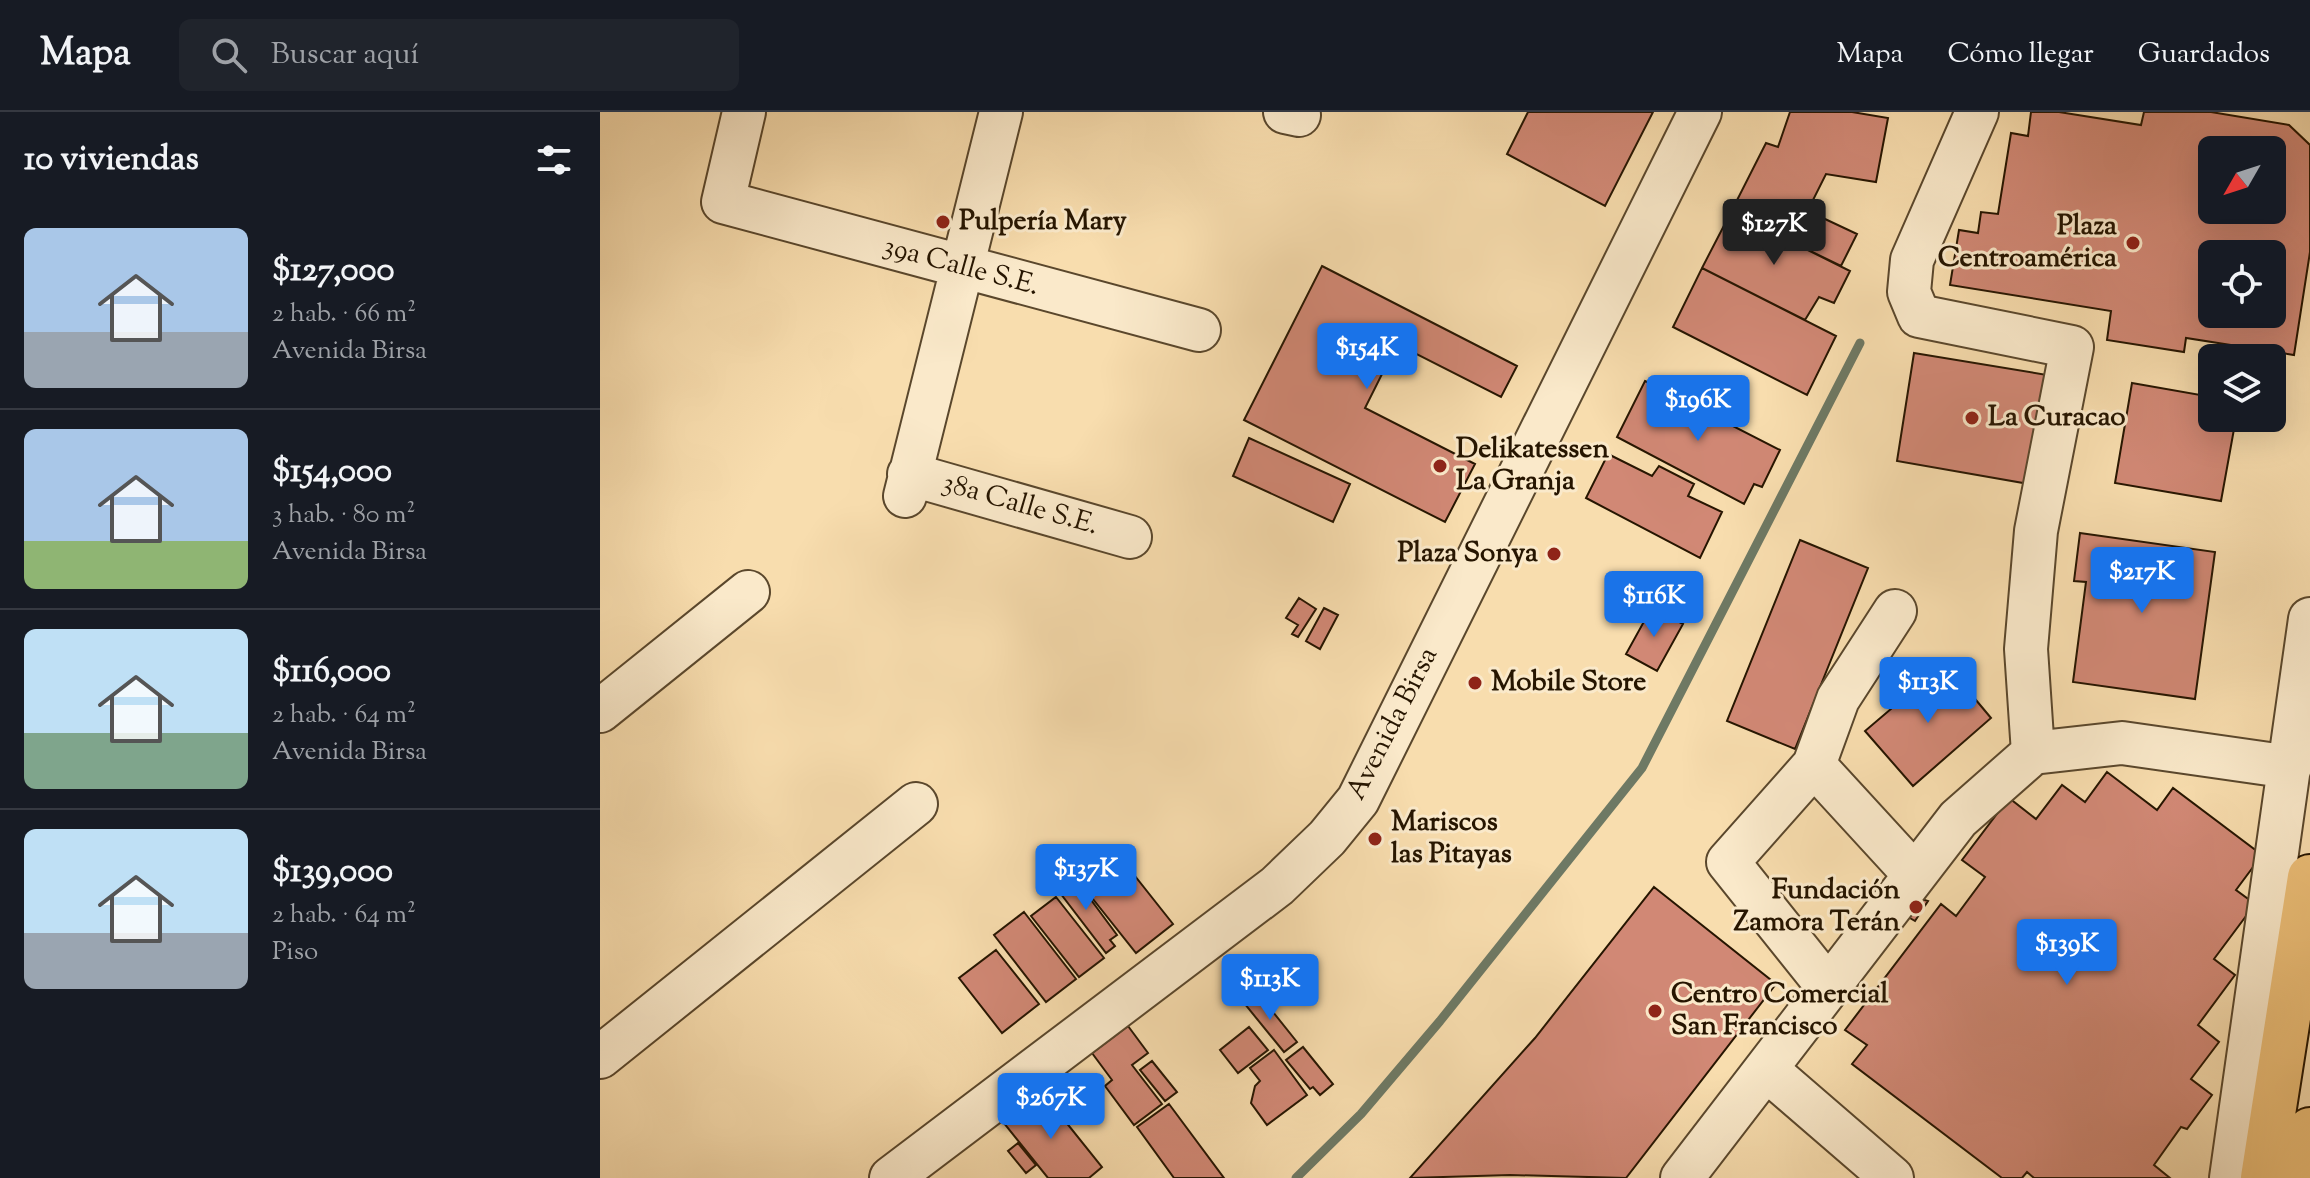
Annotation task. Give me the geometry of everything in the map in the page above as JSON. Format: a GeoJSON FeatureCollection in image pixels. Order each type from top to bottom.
{"type":"FeatureCollection","features":[{"type":"Feature","properties":{"kind":"highway"},"geometry":{"type":"LineString","coordinates":[[2263,1178],[2310,877]]}},
{"type":"Feature","properties":{"kind":"highway"},"geometry":{"type":"LineString","coordinates":[[2301,1178],[2310,1130]]}},
{"type":"Feature","properties":{"kind":"street","name":"39a Calle S.E."},"geometry":{"type":"LineString","coordinates":[[744,112],[723,202],[1199,330]]}},
{"type":"Feature","properties":{"kind":"street"},"geometry":{"type":"LineString","coordinates":[[961,268],[1001,112]]}},
{"type":"Feature","properties":{"kind":"street","name":"Avenida Birsa"},"geometry":{"type":"LineString","coordinates":[[891,1178],[1277,886],[1327,838],[1358,800],[1700,112]]}},
{"type":"Feature","properties":{"kind":"street"},"geometry":{"type":"LineString","coordinates":[[1977,112],[1912,260],[1909,292],[1919,316],[2072,347],[2036,531],[2026,649],[2033,753]]}},
{"type":"Feature","properties":{"kind":"street","name":"38a Calle S.E."},"geometry":{"type":"LineString","coordinates":[[961,268],[907,485],[1130,537]]}},
{"type":"Feature","properties":{"kind":"street"},"geometry":{"type":"LineString","coordinates":[[600,711],[748,592]]}},
{"type":"Feature","properties":{"kind":"street"},"geometry":{"type":"LineString","coordinates":[[1828,987],[1728,862],[1814,765],[1838,699],[1895,611]]}},
{"type":"Feature","properties":{"kind":"street"},"geometry":{"type":"LineString","coordinates":[[2231,1178],[2310,619]]}},
{"type":"Feature","properties":{"kind":"street"},"geometry":{"type":"LineString","coordinates":[[1682,1178],[1958,819],[2033,753],[2122,743],[2290,767]]}},
{"type":"Feature","properties":{"kind":"street"},"geometry":{"type":"LineString","coordinates":[[1814,765],[1914,874]]}},
{"type":"Feature","properties":{"kind":"street"},"geometry":{"type":"LineString","coordinates":[[600,1057],[916,804]]}},
{"type":"Feature","properties":{"kind":"street"},"geometry":{"type":"LineString","coordinates":[[1767,1070],[1892,1178]]}},
{"type":"Feature","properties":{"kind":"building"},"geometry":{"type":"Polygon","coordinates":[[[1528,112],[1653,112],[1605,206],[1507,154],[1528,112]]]}},
{"type":"Feature","properties":{"kind":"building"},"geometry":{"type":"Polygon","coordinates":[[[1790,112],[1852,112],[1888,118],[1876,182],[1826,174],[1792,242],[1731,212],[1766,143],[1778,147],[1790,112]]]}},
{"type":"Feature","properties":{"kind":"building","name":"Plaza Centroamérica"},"geometry":{"type":"Polygon","coordinates":[[[2031,112],[2059,112],[2141,125],[2144,112],[2211,112],[2289,125],[2310,145],[2310,252],[2294,355],[2286,354],[2286,344],[2224,344],[2186,338],[2184,352],[2107,340],[2111,311],[1950,285],[1959,230],[1978,233],[1981,212],[1998,214],[2011,133],[2028,136],[2031,112]]]}},
{"type":"Feature","properties":{"kind":"building"},"geometry":{"type":"Polygon","coordinates":[[[1808,211],[1857,234],[1841,266],[1792,242],[1808,211]]]}},
{"type":"Feature","properties":{"kind":"building"},"geometry":{"type":"Polygon","coordinates":[[[1731,212],[1850,271],[1834,303],[1819,297],[1805,320],[1702,268],[1731,212]]]}},
{"type":"Feature","properties":{"kind":"building"},"geometry":{"type":"Polygon","coordinates":[[[1322,266],[1517,366],[1501,397],[1397,344],[1365,408],[1475,464],[1445,522],[1244,420],[1322,266]]]}},
{"type":"Feature","properties":{"kind":"building"},"geometry":{"type":"Polygon","coordinates":[[[1702,268],[1836,336],[1807,395],[1673,327],[1702,268]]]}},
{"type":"Feature","properties":{"kind":"building","name":"La Curacao"},"geometry":{"type":"Polygon","coordinates":[[[1914,353],[2047,375],[2029,484],[1897,461],[1914,353]]]}},
{"type":"Feature","properties":{"kind":"building"},"geometry":{"type":"Polygon","coordinates":[[[1645,381],[1780,450],[1762,487],[1754,484],[1744,504],[1617,437],[1645,381]]]}},
{"type":"Feature","properties":{"kind":"building"},"geometry":{"type":"Polygon","coordinates":[[[2132,383],[2198,395],[2198,432],[2233,432],[2221,501],[2115,483],[2132,383]]]}},
{"type":"Feature","properties":{"kind":"building"},"geometry":{"type":"Polygon","coordinates":[[[1249,438],[1350,484],[1333,522],[1233,476],[1249,438]]]}},
{"type":"Feature","properties":{"kind":"building"},"geometry":{"type":"Polygon","coordinates":[[[1608,454],[1652,476],[1659,466],[1694,484],[1688,496],[1722,512],[1700,558],[1586,498],[1608,454]]]}},
{"type":"Feature","properties":{"kind":"building"},"geometry":{"type":"Polygon","coordinates":[[[2080,533],[2215,552],[2195,699],[2073,682],[2086,582],[2074,581],[2080,533]]]}},
{"type":"Feature","properties":{"kind":"building"},"geometry":{"type":"Polygon","coordinates":[[[1800,540],[1868,568],[1795,749],[1727,721],[1800,540]]]}},
{"type":"Feature","properties":{"kind":"building"},"geometry":{"type":"Polygon","coordinates":[[[1299,598],[1316,609],[1298,637],[1292,634],[1298,625],[1286,618],[1299,598]]]}},
{"type":"Feature","properties":{"kind":"building"},"geometry":{"type":"Polygon","coordinates":[[[1652,607],[1683,624],[1657,671],[1626,654],[1652,607]]]}},
{"type":"Feature","properties":{"kind":"building"},"geometry":{"type":"Polygon","coordinates":[[[1324,608],[1338,615],[1320,649],[1306,641],[1324,608]]]}},
{"type":"Feature","properties":{"kind":"building"},"geometry":{"type":"Polygon","coordinates":[[[1945,663],[1991,718],[1913,786],[1865,731],[1945,663]]]}},
{"type":"Feature","properties":{"kind":"building"},"geometry":{"type":"Polygon","coordinates":[[[2107,772],[2157,810],[2173,788],[2262,855],[2236,890],[2255,904],[2214,959],[2235,975],[2198,1025],[2219,1042],[2191,1079],[2212,1095],[2187,1129],[2181,1127],[2154,1165],[2170,1178],[2034,1178],[2027,1172],[2022,1178],[2002,1178],[1852,1064],[1867,1045],[1845,1030],[1941,904],[1956,916],[1985,877],[1962,860],[2009,798],[2036,819],[2062,785],[2085,802],[2107,772]]]}},
{"type":"Feature","properties":{"kind":"building"},"geometry":{"type":"Polygon","coordinates":[[[1118,862],[1124,869],[1127,866],[1173,924],[1136,953],[1085,889],[1118,862]]]}},
{"type":"Feature","properties":{"kind":"building"},"geometry":{"type":"Polygon","coordinates":[[[1062,873],[1070,885],[1077,881],[1117,935],[1110,940],[1115,946],[1106,953],[1051,881],[1062,873]]]}},
{"type":"Feature","properties":{"kind":"building","name":"Centro Comercial San Francisco"},"geometry":{"type":"Polygon","coordinates":[[[1654,887],[1776,984],[1626,1178],[1510,1175],[1410,1178],[1535,1038],[1654,887]]]}},
{"type":"Feature","properties":{"kind":"building"},"geometry":{"type":"Polygon","coordinates":[[[1056,897],[1104,958],[1079,977],[1031,916],[1056,897]]]}},
{"type":"Feature","properties":{"kind":"building","name":"Fundación Zamora Terán"},"geometry":{"type":"Polygon","coordinates":[[[1915,897],[1928,901],[1915,921],[1903,914],[1915,897]]]}},
{"type":"Feature","properties":{"kind":"building"},"geometry":{"type":"Polygon","coordinates":[[[1024,912],[1076,979],[1046,1002],[994,935],[1024,912]]]}},
{"type":"Feature","properties":{"kind":"building"},"geometry":{"type":"Polygon","coordinates":[[[996,950],[1039,1004],[1002,1033],[959,978],[996,950]]]}},
{"type":"Feature","properties":{"kind":"building"},"geometry":{"type":"Polygon","coordinates":[[[1257,992],[1297,1042],[1284,1052],[1244,1003],[1257,992]]]}},
{"type":"Feature","properties":{"kind":"building"},"geometry":{"type":"Polygon","coordinates":[[[1128,1026],[1148,1053],[1132,1065],[1162,1104],[1134,1125],[1105,1086],[1112,1080],[1092,1053],[1128,1026]]]}},
{"type":"Feature","properties":{"kind":"building"},"geometry":{"type":"Polygon","coordinates":[[[1249,1027],[1268,1050],[1238,1073],[1220,1050],[1249,1027]]]}},
{"type":"Feature","properties":{"kind":"building"},"geometry":{"type":"Polygon","coordinates":[[[1303,1047],[1333,1084],[1320,1095],[1313,1087],[1310,1089],[1286,1060],[1303,1047]]]}},
{"type":"Feature","properties":{"kind":"building"},"geometry":{"type":"Polygon","coordinates":[[[1274,1050],[1307,1095],[1267,1125],[1251,1103],[1255,1086],[1260,1081],[1250,1068],[1274,1050]]]}},
{"type":"Feature","properties":{"kind":"building"},"geometry":{"type":"Polygon","coordinates":[[[1152,1061],[1177,1092],[1165,1101],[1140,1070],[1152,1061]]]}},
{"type":"Feature","properties":{"kind":"building"},"geometry":{"type":"Polygon","coordinates":[[[1041,1091],[1102,1167],[1089,1178],[1048,1178],[1003,1122],[1041,1091]]]}},
{"type":"Feature","properties":{"kind":"building"},"geometry":{"type":"Polygon","coordinates":[[[1169,1104],[1224,1178],[1174,1178],[1137,1127],[1169,1104]]]}},
{"type":"Feature","properties":{"kind":"building"},"geometry":{"type":"Polygon","coordinates":[[[1018,1143],[1036,1165],[1026,1173],[1008,1151],[1018,1143]]]}},
{"type":"Feature","properties":{"kind":"waterway"},"geometry":{"type":"LineString","coordinates":[[1296,1178],[1361,1114],[1440,1021],[1642,768],[1860,343]]}},
{"type":"Feature","properties":{"kind":"place","name":"Pulpería Mary"},"geometry":{"type":"Point","coordinates":[943,222]}},
{"type":"Feature","properties":{"kind":"place","name":"Plaza Centroamérica"},"geometry":{"type":"Point","coordinates":[2133,243]}},
{"type":"Feature","properties":{"kind":"place","name":"La Curacao"},"geometry":{"type":"Point","coordinates":[1972,418]}},
{"type":"Feature","properties":{"kind":"place","name":"Delikatessen La Granja"},"geometry":{"type":"Point","coordinates":[1440,466]}},
{"type":"Feature","properties":{"kind":"place","name":"Plaza Sonya"},"geometry":{"type":"Point","coordinates":[1554,554]}},
{"type":"Feature","properties":{"kind":"place","name":"Mobile Store"},"geometry":{"type":"Point","coordinates":[1475,683]}},
{"type":"Feature","properties":{"kind":"place","name":"Mariscos las Pitayas"},"geometry":{"type":"Point","coordinates":[1375,839]}},
{"type":"Feature","properties":{"kind":"place","name":"Fundación Zamora Terán"},"geometry":{"type":"Point","coordinates":[1916,907]}},
{"type":"Feature","properties":{"kind":"place","name":"Centro Comercial San Francisco"},"geometry":{"type":"Point","coordinates":[1655,1011]}}]}
